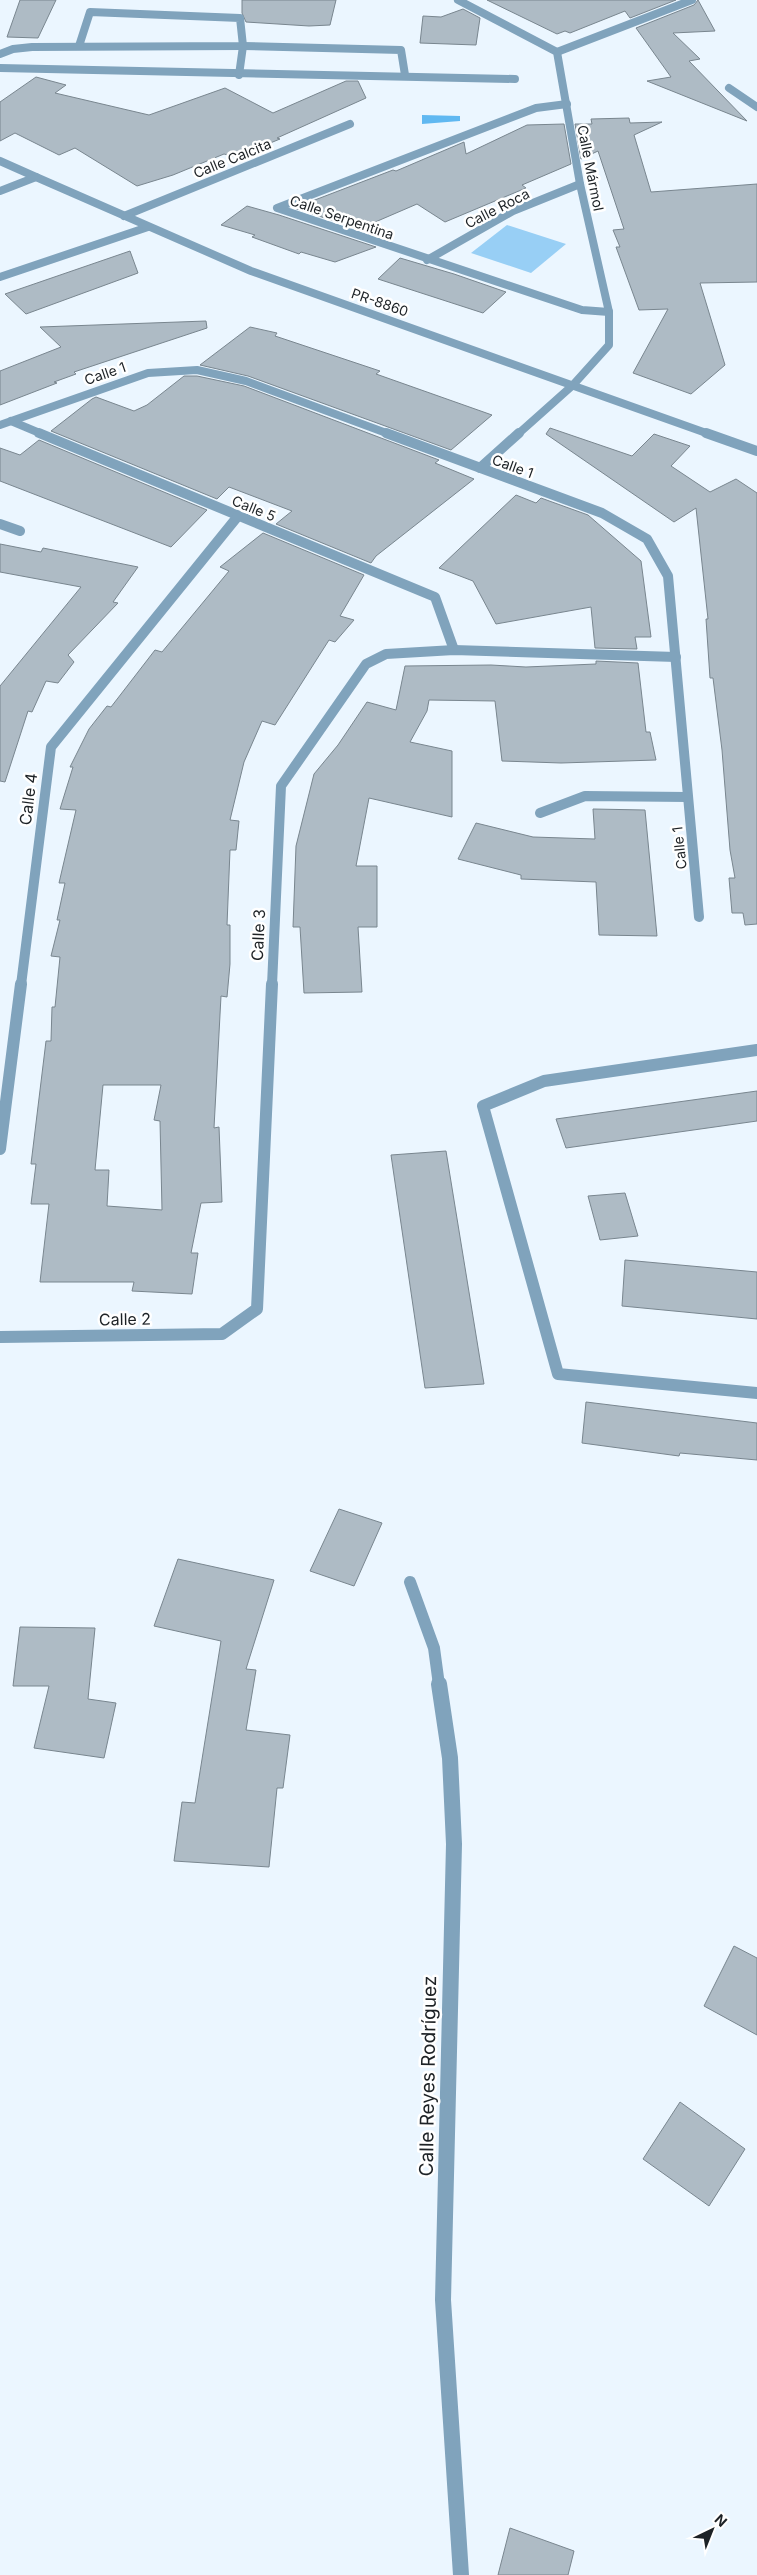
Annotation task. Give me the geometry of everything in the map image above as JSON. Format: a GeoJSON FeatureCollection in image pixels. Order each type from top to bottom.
{"type":"FeatureCollection","features":[{"type":"Feature","properties":{"kind":"street"},"geometry":{"type":"LineString","coordinates":[[458,0],[557,52],[692,0]]}},
{"type":"Feature","properties":{"kind":"street"},"geometry":{"type":"LineString","coordinates":[[79,46],[90,12],[240,18],[243,46],[239,75]]}},
{"type":"Feature","properties":{"kind":"street"},"geometry":{"type":"LineString","coordinates":[[0,54],[13,48],[79,46],[243,46],[401,50],[405,75]]}},
{"type":"Feature","properties":{"kind":"street","name":"Calle Mármol"},"geometry":{"type":"LineString","coordinates":[[480,468],[573,385],[608,345],[609,312],[580,184],[557,52]]}},
{"type":"Feature","properties":{"kind":"street"},"geometry":{"type":"LineString","coordinates":[[0,68],[239,75],[405,75],[514,79]]}},
{"type":"Feature","properties":{"kind":"street"},"geometry":{"type":"LineString","coordinates":[[729,88],[757,106]]}},
{"type":"Feature","properties":{"kind":"street","name":"Calle Serpentina"},"geometry":{"type":"LineString","coordinates":[[567,104],[536,108],[277,208],[427,260],[582,310],[609,312]]}},
{"type":"Feature","properties":{"kind":"street","name":"Calle Calcita"},"geometry":{"type":"LineString","coordinates":[[124,216],[350,124]]}},
{"type":"Feature","properties":{"kind":"street","name":"PR-8860"},"geometry":{"type":"LineString","coordinates":[[0,161],[251,271],[757,451]]}},
{"type":"Feature","properties":{"kind":"street"},"geometry":{"type":"LineString","coordinates":[[0,191],[36,177]]}},
{"type":"Feature","properties":{"kind":"street","name":"Calle Roca"},"geometry":{"type":"LineString","coordinates":[[427,260],[513,211],[580,184]]}},
{"type":"Feature","properties":{"kind":"street"},"geometry":{"type":"LineString","coordinates":[[0,276],[148,227]]}},
{"type":"Feature","properties":{"kind":"street","name":"Calle 1"},"geometry":{"type":"LineString","coordinates":[[0,425],[148,373],[197,370],[246,381],[602,513],[647,540],[668,576],[699,917]]}},
{"type":"Feature","properties":{"kind":"street","name":"Calle 5"},"geometry":{"type":"LineString","coordinates":[[11,421],[435,597],[454,650]]}},
{"type":"Feature","properties":{"kind":"street","name":"Calle 4"},"geometry":{"type":"LineString","coordinates":[[0,1149],[51,747],[238,516]]}},
{"type":"Feature","properties":{"kind":"street"},"geometry":{"type":"LineString","coordinates":[[0,524],[20,531]]}},
{"type":"Feature","properties":{"kind":"street"},"geometry":{"type":"LineString","coordinates":[[454,650],[676,657]]}},
{"type":"Feature","properties":{"kind":"street","name":"Calle 3"},"geometry":{"type":"LineString","coordinates":[[245,1318],[257,1309],[281,786],[366,664],[386,654],[454,650]]}},
{"type":"Feature","properties":{"kind":"street"},"geometry":{"type":"LineString","coordinates":[[540,813],[585,796],[688,797]]}},
{"type":"Feature","properties":{"kind":"street"},"geometry":{"type":"LineString","coordinates":[[757,1050],[544,1081],[483,1106],[558,1374],[757,1393]]}},
{"type":"Feature","properties":{"kind":"street","name":"Calle 2"},"geometry":{"type":"LineString","coordinates":[[0,1337],[222,1334],[245,1318]]}},
{"type":"Feature","properties":{"kind":"street","name":"Calle Reyes Rodríguez"},"geometry":{"type":"LineString","coordinates":[[410,1582],[434,1648],[451,1777],[454,1844],[443,2300],[461,2575]]}},
{"type":"Feature","properties":{"kind":"shaded area"},"geometry":{"type":"Polygon","coordinates":[[[422,115],[460,116],[460,121],[422,124],[422,115]]]}},
{"type":"Feature","properties":{"kind":"shaded area"},"geometry":{"type":"Polygon","coordinates":[[[507,225],[566,244],[531,273],[471,253],[507,225]]]}},
{"type":"Feature","properties":{"kind":"building"},"geometry":{"type":"Polygon","coordinates":[[[20,0],[56,0],[38,38],[7,37],[20,0]]]}},
{"type":"Feature","properties":{"kind":"building"},"geometry":{"type":"Polygon","coordinates":[[[242,0],[336,0],[330,25],[309,26],[246,22],[242,13],[242,0]]]}},
{"type":"Feature","properties":{"kind":"building"},"geometry":{"type":"Polygon","coordinates":[[[487,0],[676,0],[630,18],[625,11],[570,33],[565,31],[557,34],[487,0]]]}},
{"type":"Feature","properties":{"kind":"building"},"geometry":{"type":"Polygon","coordinates":[[[698,0],[715,31],[673,33],[700,59],[689,61],[747,121],[647,81],[671,77],[636,28],[694,5],[698,0]]]}},
{"type":"Feature","properties":{"kind":"building"},"geometry":{"type":"Polygon","coordinates":[[[463,9],[480,18],[476,45],[420,43],[423,16],[441,17],[463,9]]]}},
{"type":"Feature","properties":{"kind":"building"},"geometry":{"type":"Polygon","coordinates":[[[36,77],[66,85],[55,93],[149,115],[225,88],[273,113],[346,81],[358,81],[366,98],[277,138],[280,139],[236,157],[224,154],[173,175],[137,186],[75,148],[59,155],[15,133],[0,141],[0,102],[36,77]]]}},
{"type":"Feature","properties":{"kind":"building"},"geometry":{"type":"Polygon","coordinates":[[[629,118],[630,123],[662,122],[634,135],[651,192],[757,184],[757,282],[700,283],[725,365],[691,394],[633,373],[668,309],[639,310],[616,247],[620,247],[613,230],[624,229],[598,151],[581,159],[575,124],[592,124],[591,119],[629,118]]]}},
{"type":"Feature","properties":{"kind":"building"},"geometry":{"type":"Polygon","coordinates":[[[564,124],[571,164],[522,185],[526,188],[445,222],[417,204],[359,229],[294,208],[393,170],[396,171],[464,142],[466,154],[527,125],[564,124]]]}},
{"type":"Feature","properties":{"kind":"building"},"geometry":{"type":"Polygon","coordinates":[[[247,206],[376,247],[335,262],[301,252],[299,254],[252,237],[255,235],[221,225],[247,206]]]}},
{"type":"Feature","properties":{"kind":"building"},"geometry":{"type":"Polygon","coordinates":[[[130,251],[138,273],[26,314],[5,294],[130,251]]]}},
{"type":"Feature","properties":{"kind":"building"},"geometry":{"type":"Polygon","coordinates":[[[400,258],[506,292],[483,313],[378,279],[400,258]]]}},
{"type":"Feature","properties":{"kind":"building"},"geometry":{"type":"Polygon","coordinates":[[[206,321],[207,328],[74,372],[76,374],[54,382],[57,383],[0,405],[0,371],[61,347],[40,327],[206,321]]]}},
{"type":"Feature","properties":{"kind":"building"},"geometry":{"type":"Polygon","coordinates":[[[250,327],[277,333],[275,336],[380,371],[376,374],[492,415],[451,450],[248,376],[200,365],[250,327]]]}},
{"type":"Feature","properties":{"kind":"building"},"geometry":{"type":"Polygon","coordinates":[[[184,376],[197,376],[244,386],[439,460],[435,463],[474,479],[376,556],[371,563],[276,524],[292,511],[229,487],[217,499],[51,431],[96,397],[134,411],[147,405],[184,376]]]}},
{"type":"Feature","properties":{"kind":"building"},"geometry":{"type":"Polygon","coordinates":[[[550,428],[632,456],[654,434],[690,446],[671,466],[710,492],[736,479],[757,493],[757,924],[745,925],[743,913],[732,913],[729,878],[735,878],[730,850],[722,750],[713,678],[710,678],[706,619],[708,619],[696,508],[674,522],[546,434],[550,428]]]}},
{"type":"Feature","properties":{"kind":"building"},"geometry":{"type":"Polygon","coordinates":[[[39,440],[207,510],[171,547],[0,481],[0,448],[20,455],[39,440]]]}},
{"type":"Feature","properties":{"kind":"building"},"geometry":{"type":"Polygon","coordinates":[[[516,495],[536,503],[541,498],[588,515],[641,561],[651,637],[635,637],[637,649],[595,648],[591,607],[496,624],[473,581],[439,568],[516,495]]]}},
{"type":"Feature","properties":{"kind":"building"},"geometry":{"type":"Polygon","coordinates":[[[263,533],[364,575],[340,616],[354,620],[335,642],[329,640],[275,725],[262,721],[244,762],[230,820],[239,821],[236,850],[230,850],[227,925],[230,925],[230,964],[227,997],[221,996],[214,1128],[219,1127],[222,1202],[201,1203],[191,1253],[198,1253],[192,1294],[132,1291],[134,1282],[40,1282],[49,1204],[31,1204],[36,1164],[31,1164],[46,1041],[51,1041],[52,1007],[55,1007],[60,957],[51,956],[60,920],[57,920],[65,883],[59,883],[76,810],[60,809],[73,767],[70,767],[89,729],[107,706],[111,707],[155,650],[162,652],[229,571],[220,567],[263,533]],[[103,1085],[95,1170],[109,1170],[107,1206],[162,1210],[160,1121],[154,1120],[161,1085],[103,1085]]]}},
{"type":"Feature","properties":{"kind":"building"},"geometry":{"type":"Polygon","coordinates":[[[0,544],[41,552],[43,548],[138,567],[113,602],[118,603],[68,655],[74,662],[58,683],[46,681],[32,712],[28,711],[5,782],[0,781],[0,686],[81,587],[0,572],[0,544]]]}},
{"type":"Feature","properties":{"kind":"building"},"geometry":{"type":"Polygon","coordinates":[[[596,661],[638,663],[646,732],[650,732],[656,760],[561,763],[502,761],[495,701],[429,700],[427,711],[410,742],[452,751],[452,817],[369,798],[356,866],[377,866],[377,927],[358,927],[362,992],[304,993],[300,927],[293,927],[296,846],[314,774],[338,745],[367,702],[396,710],[405,666],[491,665],[526,667],[596,664],[596,661]]]}},
{"type":"Feature","properties":{"kind":"building"},"geometry":{"type":"Polygon","coordinates":[[[593,809],[645,810],[657,936],[599,935],[596,882],[521,879],[521,875],[458,859],[476,823],[533,837],[595,839],[593,809]]]}},
{"type":"Feature","properties":{"kind":"building"},"geometry":{"type":"Polygon","coordinates":[[[757,1091],[757,1121],[566,1148],[556,1119],[757,1091]]]}},
{"type":"Feature","properties":{"kind":"building"},"geometry":{"type":"Polygon","coordinates":[[[446,1151],[484,1384],[425,1388],[391,1155],[446,1151]]]}},
{"type":"Feature","properties":{"kind":"building"},"geometry":{"type":"Polygon","coordinates":[[[625,1193],[638,1236],[600,1240],[588,1196],[625,1193]]]}},
{"type":"Feature","properties":{"kind":"building"},"geometry":{"type":"Polygon","coordinates":[[[625,1260],[757,1272],[757,1319],[622,1306],[625,1260]]]}},
{"type":"Feature","properties":{"kind":"building"},"geometry":{"type":"Polygon","coordinates":[[[586,1402],[757,1423],[757,1460],[680,1453],[679,1456],[582,1443],[586,1402]]]}},
{"type":"Feature","properties":{"kind":"building"},"geometry":{"type":"Polygon","coordinates":[[[339,1509],[382,1523],[354,1586],[310,1571],[339,1509]]]}},
{"type":"Feature","properties":{"kind":"building"},"geometry":{"type":"Polygon","coordinates":[[[178,1559],[274,1580],[246,1669],[256,1670],[246,1730],[290,1735],[283,1788],[277,1788],[269,1867],[174,1861],[182,1802],[195,1803],[221,1641],[154,1626],[178,1559]]]}},
{"type":"Feature","properties":{"kind":"building"},"geometry":{"type":"Polygon","coordinates":[[[20,1627],[95,1628],[88,1699],[116,1703],[104,1758],[34,1748],[49,1686],[13,1686],[20,1627]]]}},
{"type":"Feature","properties":{"kind":"building"},"geometry":{"type":"Polygon","coordinates":[[[734,1946],[757,1958],[757,2035],[704,2006],[734,1946]]]}},
{"type":"Feature","properties":{"kind":"building"},"geometry":{"type":"Polygon","coordinates":[[[680,2102],[745,2149],[709,2206],[643,2159],[680,2102]]]}},
{"type":"Feature","properties":{"kind":"building"},"geometry":{"type":"Polygon","coordinates":[[[510,2528],[574,2551],[568,2575],[498,2575],[510,2528]]]}}]}
